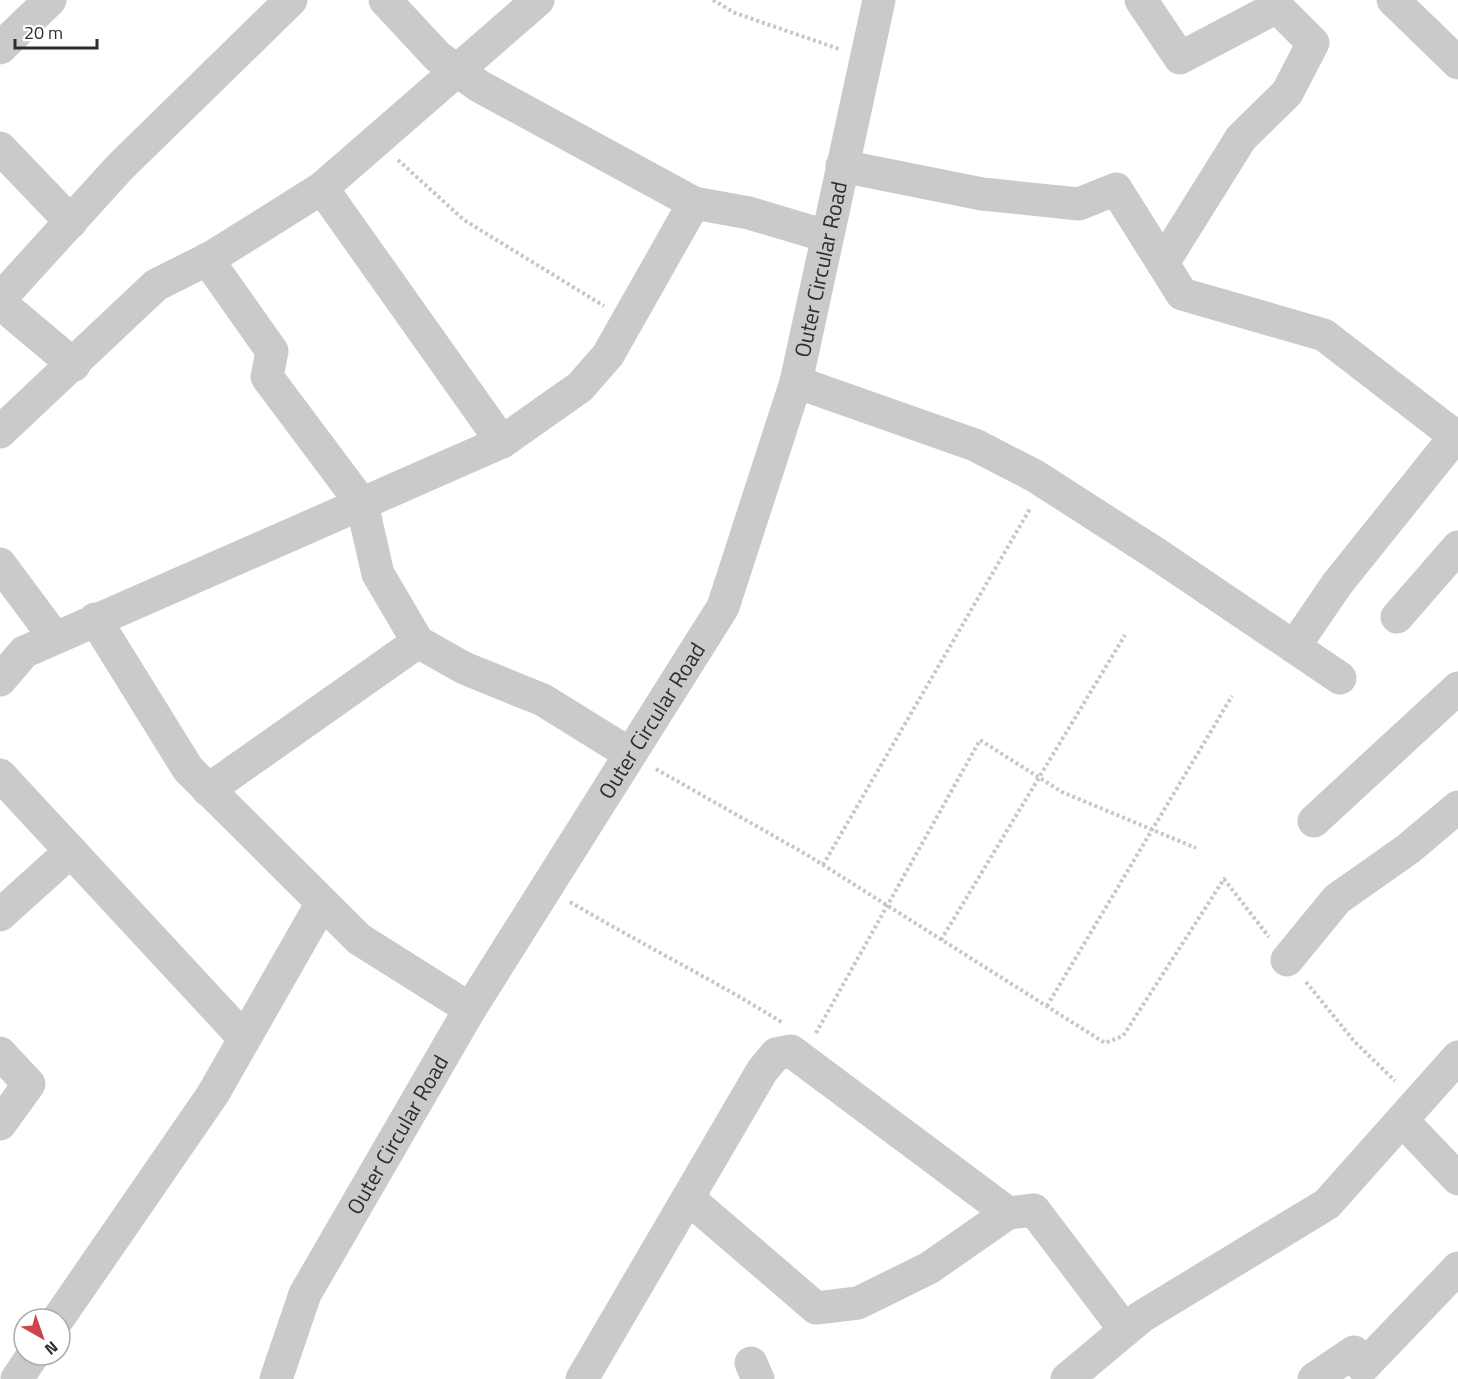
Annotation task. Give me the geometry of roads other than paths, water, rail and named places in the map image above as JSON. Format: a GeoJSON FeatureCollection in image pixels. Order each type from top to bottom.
{"type":"FeatureCollection","features":[{"type":"Feature","properties":{"kind":"street"},"geometry":{"type":"LineString","coordinates":[[0,48],[50,0]]}},
{"type":"Feature","properties":{"kind":"street"},"geometry":{"type":"LineString","coordinates":[[74,365],[0,301],[120,168],[291,0]]}},
{"type":"Feature","properties":{"kind":"street"},"geometry":{"type":"LineString","coordinates":[[385,0],[438,57],[479,86],[694,203],[749,213],[826,236]]}},
{"type":"Feature","properties":{"kind":"street"},"geometry":{"type":"LineString","coordinates":[[0,432],[74,365],[156,285],[207,259],[322,188],[538,0]]}},
{"type":"Feature","properties":{"kind":"street","name":"Outer Circular Road"},"geometry":{"type":"LineString","coordinates":[[276,1379],[305,1294],[470,1009],[723,608],[796,382],[879,0]]}},
{"type":"Feature","properties":{"kind":"street"},"geometry":{"type":"LineString","coordinates":[[1141,0],[1180,58],[1277,7],[1313,43],[1287,93],[1241,138],[1163,263]]}},
{"type":"Feature","properties":{"kind":"street"},"geometry":{"type":"LineString","coordinates":[[1393,0],[1458,63]]}},
{"type":"Feature","properties":{"kind":"street"},"geometry":{"type":"LineString","coordinates":[[0,148],[71,222]]}},
{"type":"Feature","properties":{"kind":"street"},"geometry":{"type":"LineString","coordinates":[[842,166],[982,194],[1079,204],[1116,189],[1182,294],[1324,335],[1457,435],[1337,584],[1294,647]]}},
{"type":"Feature","properties":{"kind":"street"},"geometry":{"type":"LineString","coordinates":[[322,188],[502,442]]}},
{"type":"Feature","properties":{"kind":"street"},"geometry":{"type":"LineString","coordinates":[[0,680],[24,652],[502,442],[580,387],[608,355],[694,203]]}},
{"type":"Feature","properties":{"kind":"street"},"geometry":{"type":"LineString","coordinates":[[207,259],[272,351],[267,376],[362,504],[378,574],[418,642],[464,668],[543,700],[630,754]]}},
{"type":"Feature","properties":{"kind":"street"},"geometry":{"type":"LineString","coordinates":[[796,382],[975,445],[1045,483],[1340,678]]}},
{"type":"Feature","properties":{"kind":"street"},"geometry":{"type":"LineString","coordinates":[[1397,617],[1458,547]]}},
{"type":"Feature","properties":{"kind":"street"},"geometry":{"type":"LineString","coordinates":[[0,564],[55,638]]}},
{"type":"Feature","properties":{"kind":"street"},"geometry":{"type":"LineString","coordinates":[[95,620],[188,769],[208,790],[359,939],[470,1009]]}},
{"type":"Feature","properties":{"kind":"street"},"geometry":{"type":"LineString","coordinates":[[208,790],[418,642]]}},
{"type":"Feature","properties":{"kind":"street"},"geometry":{"type":"LineString","coordinates":[[1314,821],[1458,688]]}},
{"type":"Feature","properties":{"kind":"street"},"geometry":{"type":"LineString","coordinates":[[0,775],[244,1038]]}},
{"type":"Feature","properties":{"kind":"street"},"geometry":{"type":"LineString","coordinates":[[1287,960],[1337,899],[1408,849],[1458,807]]}},
{"type":"Feature","properties":{"kind":"street"},"geometry":{"type":"LineString","coordinates":[[3,908],[71,851]]}},
{"type":"Feature","properties":{"kind":"street"},"geometry":{"type":"LineString","coordinates":[[66,1307],[213,1094],[322,903]]}},
{"type":"Feature","properties":{"kind":"street"},"geometry":{"type":"LineString","coordinates":[[582,1379],[762,1071],[776,1054],[791,1051],[1008,1213]]}},
{"type":"Feature","properties":{"kind":"street"},"geometry":{"type":"LineString","coordinates":[[0,1053],[29,1084],[0,1124]]}},
{"type":"Feature","properties":{"kind":"street"},"geometry":{"type":"LineString","coordinates":[[1066,1379],[1141,1317],[1327,1204],[1458,1057]]}},
{"type":"Feature","properties":{"kind":"street"},"geometry":{"type":"LineString","coordinates":[[1410,1111],[1458,1179]]}},
{"type":"Feature","properties":{"kind":"street"},"geometry":{"type":"LineString","coordinates":[[688,1198],[816,1308],[858,1303],[929,1268],[1008,1213],[1034,1210],[1125,1330]]}},
{"type":"Feature","properties":{"kind":"street"},"geometry":{"type":"LineString","coordinates":[[1314,1379],[1354,1352],[1364,1367],[1458,1268]]}}]}
